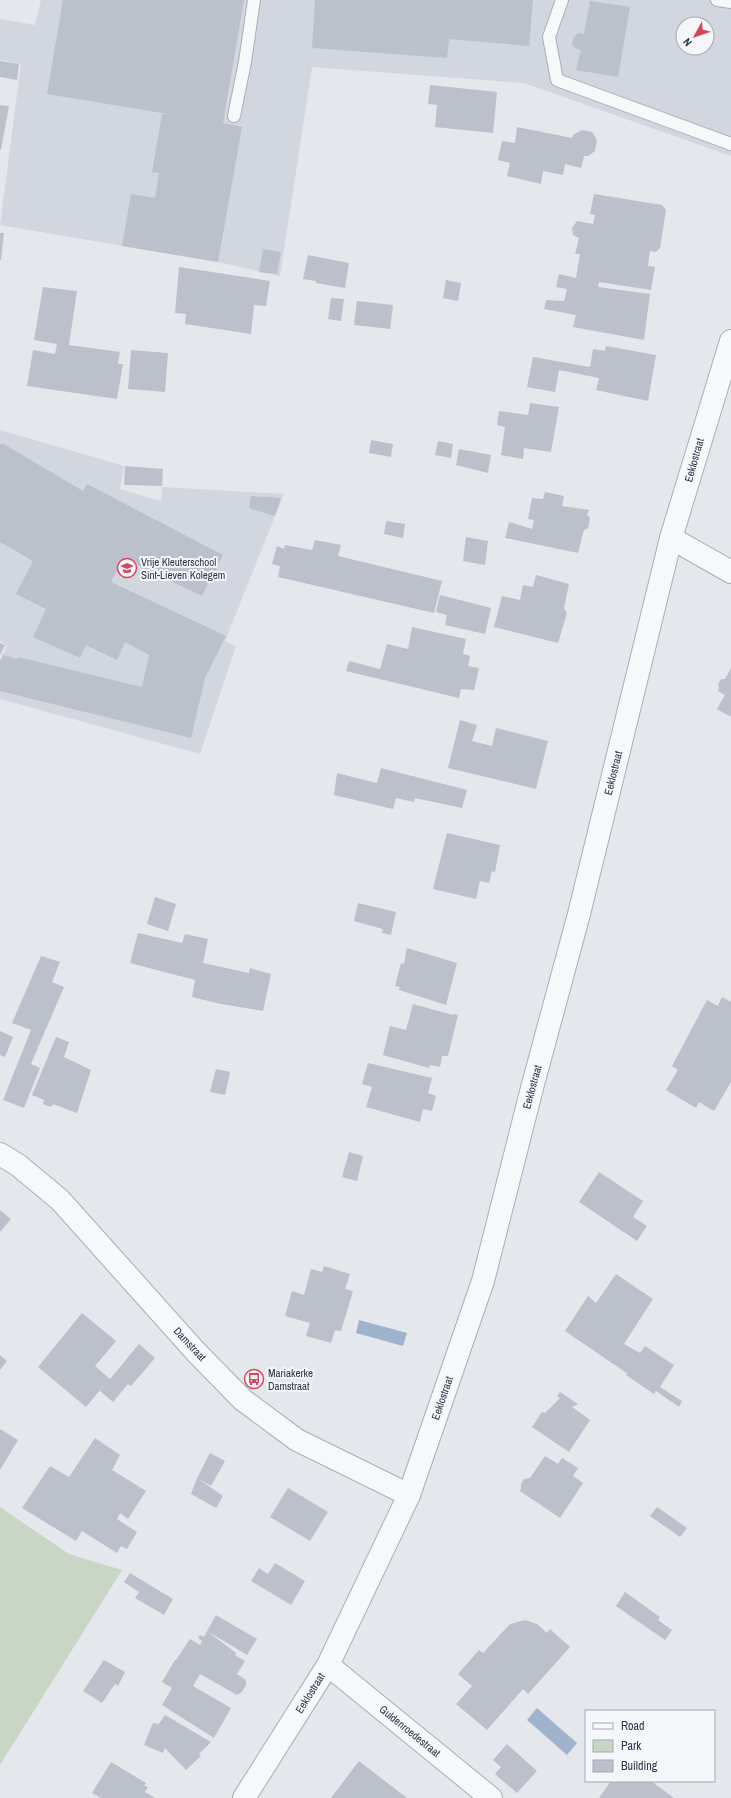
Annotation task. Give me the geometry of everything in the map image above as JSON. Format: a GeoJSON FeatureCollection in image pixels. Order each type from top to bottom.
{"type":"FeatureCollection","features":[{"type":"Feature","properties":{"kind":"street","name":"Eeklostraat"},"geometry":{"type":"LineString","coordinates":[[244,1798],[328,1665],[409,1495],[483,1281],[532,1088],[579,914],[671,538],[731,341]]}},
{"type":"Feature","properties":{"kind":"street"},"geometry":{"type":"LineString","coordinates":[[671,538],[731,572]]}},
{"type":"Feature","properties":{"kind":"street","name":"Damstraat"},"geometry":{"type":"LineString","coordinates":[[0,1154],[18,1165],[60,1200],[196,1352],[243,1400],[297,1440],[409,1495]]}},
{"type":"Feature","properties":{"kind":"street","name":"Guldenroedestraat"},"geometry":{"type":"LineString","coordinates":[[328,1665],[491,1798]]}},
{"type":"Feature","properties":{"kind":"lane"},"geometry":{"type":"LineString","coordinates":[[234,116],[245,62],[254,0]]}},
{"type":"Feature","properties":{"kind":"lane"},"geometry":{"type":"LineString","coordinates":[[562,0],[550,37],[557,80],[731,144]]}},
{"type":"Feature","properties":{"kind":"lane"},"geometry":{"type":"LineString","coordinates":[[718,0],[731,2]]}},
{"type":"Feature","properties":{"kind":"shaded area"},"geometry":{"type":"Polygon","coordinates":[[[41,0],[731,0],[731,156],[524,83],[312,67],[280,276],[218,262],[0,225],[21,64],[0,60],[0,19],[35,25],[41,0]]]}},
{"type":"Feature","properties":{"kind":"shaded area","name":"Vrije Kleuterschool Sint-Lieven Kolegem"},"geometry":{"type":"Polygon","coordinates":[[[0,430],[124,466],[120,489],[161,501],[162,487],[284,494],[225,641],[236,646],[200,754],[0,699],[0,660],[7,646],[0,641],[0,430]]]}},
{"type":"Feature","properties":{"kind":"green space"},"geometry":{"type":"Polygon","coordinates":[[[0,1507],[69,1554],[122,1570],[0,1765],[0,1507]]]}},
{"type":"Feature","properties":{"kind":"water"},"geometry":{"type":"Polygon","coordinates":[[[359,1320],[407,1333],[403,1346],[356,1333],[359,1320]]]}},
{"type":"Feature","properties":{"kind":"water"},"geometry":{"type":"Polygon","coordinates":[[[537,1708],[577,1743],[567,1755],[527,1720],[537,1708]]]}},
{"type":"Feature","properties":{"kind":"building"},"geometry":{"type":"Polygon","coordinates":[[[63,0],[244,0],[223,123],[242,127],[218,262],[122,246],[131,194],[155,198],[159,173],[152,172],[162,114],[168,114],[47,94],[63,0]]]}},
{"type":"Feature","properties":{"kind":"building"},"geometry":{"type":"Polygon","coordinates":[[[315,0],[533,0],[529,46],[449,39],[447,58],[312,48],[315,0]]]}},
{"type":"Feature","properties":{"kind":"building"},"geometry":{"type":"Polygon","coordinates":[[[590,1],[630,7],[618,77],[576,70],[581,50],[576,49],[572,44],[574,37],[579,33],[584,34],[590,1]]]}},
{"type":"Feature","properties":{"kind":"building"},"geometry":{"type":"Polygon","coordinates":[[[0,61],[19,64],[17,80],[0,77],[0,61]]]}},
{"type":"Feature","properties":{"kind":"building"},"geometry":{"type":"Polygon","coordinates":[[[430,85],[497,92],[493,133],[435,127],[437,105],[428,104],[430,85]]]}},
{"type":"Feature","properties":{"kind":"building"},"geometry":{"type":"Polygon","coordinates":[[[0,105],[9,106],[1,150],[0,150],[0,105]]]}},
{"type":"Feature","properties":{"kind":"building"},"geometry":{"type":"Polygon","coordinates":[[[517,127],[572,138],[573,135],[582,130],[592,132],[597,140],[595,151],[588,156],[584,156],[581,168],[565,164],[563,175],[543,171],[541,184],[507,176],[510,163],[498,160],[502,141],[515,143],[517,127]]]}},
{"type":"Feature","properties":{"kind":"building"},"geometry":{"type":"Polygon","coordinates":[[[594,194],[662,205],[666,210],[660,248],[656,252],[650,251],[648,266],[655,267],[651,290],[599,282],[598,287],[650,294],[644,340],[573,327],[576,315],[544,309],[546,300],[564,301],[567,289],[556,287],[559,274],[576,278],[580,254],[575,254],[579,238],[573,235],[572,228],[577,221],[593,224],[595,215],[590,214],[594,194]]]}},
{"type":"Feature","properties":{"kind":"building"},"geometry":{"type":"Polygon","coordinates":[[[0,233],[4,233],[1,260],[0,260],[0,233]]]}},
{"type":"Feature","properties":{"kind":"building"},"geometry":{"type":"Polygon","coordinates":[[[263,249],[281,252],[277,274],[259,272],[263,249]]]}},
{"type":"Feature","properties":{"kind":"building"},"geometry":{"type":"Polygon","coordinates":[[[308,255],[349,263],[345,288],[303,279],[308,255]]]}},
{"type":"Feature","properties":{"kind":"building"},"geometry":{"type":"Polygon","coordinates":[[[179,267],[270,281],[266,306],[254,305],[251,334],[185,324],[186,314],[175,313],[179,267]]]}},
{"type":"Feature","properties":{"kind":"building"},"geometry":{"type":"Polygon","coordinates":[[[446,280],[461,283],[458,301],[443,298],[446,280]]]}},
{"type":"Feature","properties":{"kind":"building"},"geometry":{"type":"Polygon","coordinates":[[[43,287],[77,291],[69,345],[120,352],[118,364],[123,364],[117,399],[27,386],[33,350],[55,354],[57,344],[34,340],[43,287]]]}},
{"type":"Feature","properties":{"kind":"building"},"geometry":{"type":"Polygon","coordinates":[[[331,298],[344,299],[341,321],[328,319],[331,298]]]}},
{"type":"Feature","properties":{"kind":"building"},"geometry":{"type":"Polygon","coordinates":[[[357,301],[393,305],[390,329],[354,325],[357,301]]]}},
{"type":"Feature","properties":{"kind":"building"},"geometry":{"type":"Polygon","coordinates":[[[606,346],[656,355],[648,401],[596,390],[599,378],[559,370],[555,392],[527,387],[533,357],[590,367],[593,349],[605,351],[606,346]]]}},
{"type":"Feature","properties":{"kind":"building"},"geometry":{"type":"Polygon","coordinates":[[[131,350],[168,353],[165,392],[128,389],[131,350]]]}},
{"type":"Feature","properties":{"kind":"building"},"geometry":{"type":"Polygon","coordinates":[[[530,403],[559,407],[551,452],[524,448],[523,459],[501,455],[505,427],[497,425],[499,411],[528,415],[530,403]]]}},
{"type":"Feature","properties":{"kind":"building"},"geometry":{"type":"Polygon","coordinates":[[[371,440],[393,444],[391,457],[369,453],[371,440]]]}},
{"type":"Feature","properties":{"kind":"building"},"geometry":{"type":"Polygon","coordinates":[[[438,441],[453,444],[451,458],[435,455],[438,441]]]}},
{"type":"Feature","properties":{"kind":"building"},"geometry":{"type":"Polygon","coordinates":[[[2,443],[83,491],[87,484],[223,555],[202,596],[123,558],[111,582],[226,636],[205,678],[191,738],[0,691],[0,661],[3,655],[17,659],[18,657],[142,687],[149,655],[125,642],[117,660],[86,645],[80,658],[33,637],[46,609],[16,594],[33,561],[0,542],[0,445],[2,443]]]}},
{"type":"Feature","properties":{"kind":"building"},"geometry":{"type":"Polygon","coordinates":[[[459,449],[491,455],[488,473],[456,465],[459,449]]]}},
{"type":"Feature","properties":{"kind":"building"},"geometry":{"type":"Polygon","coordinates":[[[125,466],[163,469],[162,486],[124,485],[125,466]]]}},
{"type":"Feature","properties":{"kind":"building"},"geometry":{"type":"Polygon","coordinates":[[[545,492],[564,496],[562,506],[589,510],[587,515],[590,518],[588,528],[584,530],[578,553],[505,538],[509,522],[532,529],[534,520],[528,519],[532,498],[543,499],[545,492]]]}},
{"type":"Feature","properties":{"kind":"building"},"geometry":{"type":"Polygon","coordinates":[[[251,496],[281,498],[275,516],[249,508],[251,496]]]}},
{"type":"Feature","properties":{"kind":"building"},"geometry":{"type":"Polygon","coordinates":[[[386,521],[405,524],[403,538],[384,534],[386,521]]]}},
{"type":"Feature","properties":{"kind":"building"},"geometry":{"type":"Polygon","coordinates":[[[466,537],[488,541],[485,565],[463,561],[466,537]]]}},
{"type":"Feature","properties":{"kind":"building"},"geometry":{"type":"Polygon","coordinates":[[[315,540],[341,545],[338,556],[442,581],[434,613],[278,577],[280,566],[272,564],[277,546],[284,549],[285,545],[312,550],[315,540]]]}},
{"type":"Feature","properties":{"kind":"building"},"geometry":{"type":"Polygon","coordinates":[[[536,575],[569,584],[564,608],[567,613],[558,643],[494,627],[502,596],[520,600],[523,585],[533,587],[536,575]]]}},
{"type":"Feature","properties":{"kind":"building"},"geometry":{"type":"Polygon","coordinates":[[[440,595],[491,608],[485,634],[445,625],[447,615],[436,612],[440,595]]]}},
{"type":"Feature","properties":{"kind":"building"},"geometry":{"type":"Polygon","coordinates":[[[412,627],[466,639],[463,654],[470,656],[468,666],[479,668],[474,690],[461,689],[459,698],[346,671],[349,661],[380,669],[387,644],[408,649],[412,627]]]}},
{"type":"Feature","properties":{"kind":"building"},"geometry":{"type":"Polygon","coordinates":[[[0,643],[5,645],[0,655],[0,643]]]}},
{"type":"Feature","properties":{"kind":"building"},"geometry":{"type":"Polygon","coordinates":[[[731,668],[731,717],[717,709],[725,695],[718,691],[718,684],[721,679],[725,679],[731,668]]]}},
{"type":"Feature","properties":{"kind":"building"},"geometry":{"type":"Polygon","coordinates":[[[460,720],[477,725],[472,741],[492,746],[496,728],[548,741],[536,789],[448,768],[460,720]]]}},
{"type":"Feature","properties":{"kind":"building"},"geometry":{"type":"Polygon","coordinates":[[[381,768],[467,790],[462,808],[415,798],[414,802],[396,798],[393,809],[334,795],[337,773],[377,783],[381,768]]]}},
{"type":"Feature","properties":{"kind":"building"},"geometry":{"type":"Polygon","coordinates":[[[447,833],[500,845],[495,872],[492,871],[489,883],[480,881],[476,899],[433,889],[447,833]]]}},
{"type":"Feature","properties":{"kind":"building"},"geometry":{"type":"Polygon","coordinates":[[[155,897],[176,904],[168,931],[147,924],[155,897]]]}},
{"type":"Feature","properties":{"kind":"building"},"geometry":{"type":"Polygon","coordinates":[[[358,903],[396,912],[391,935],[382,933],[383,929],[354,921],[358,903]]]}},
{"type":"Feature","properties":{"kind":"building"},"geometry":{"type":"Polygon","coordinates":[[[138,933],[182,943],[185,934],[208,939],[203,963],[249,973],[250,968],[271,974],[263,1011],[221,1004],[192,997],[195,980],[130,963],[138,933]]]}},
{"type":"Feature","properties":{"kind":"building"},"geometry":{"type":"Polygon","coordinates":[[[407,948],[457,963],[446,1005],[399,990],[400,987],[395,986],[401,963],[404,964],[407,948]]]}},
{"type":"Feature","properties":{"kind":"building"},"geometry":{"type":"Polygon","coordinates":[[[41,956],[60,962],[52,982],[64,987],[31,1064],[40,1068],[24,1108],[3,1100],[31,1030],[12,1023],[41,956]]]}},
{"type":"Feature","properties":{"kind":"building"},"geometry":{"type":"Polygon","coordinates":[[[722,997],[731,1002],[731,1082],[714,1111],[699,1102],[696,1108],[666,1090],[678,1070],[672,1066],[707,1000],[718,1006],[722,997]]]}},
{"type":"Feature","properties":{"kind":"building"},"geometry":{"type":"Polygon","coordinates":[[[413,1004],[458,1015],[448,1056],[442,1056],[440,1067],[430,1065],[429,1068],[383,1055],[390,1026],[406,1030],[413,1004]]]}},
{"type":"Feature","properties":{"kind":"building"},"geometry":{"type":"Polygon","coordinates":[[[0,1031],[13,1037],[5,1057],[0,1055],[0,1031]]]}},
{"type":"Feature","properties":{"kind":"building"},"geometry":{"type":"Polygon","coordinates":[[[56,1037],[69,1042],[64,1057],[91,1070],[77,1113],[53,1104],[51,1107],[43,1104],[44,1100],[32,1095],[56,1037]]]}},
{"type":"Feature","properties":{"kind":"building"},"geometry":{"type":"Polygon","coordinates":[[[368,1063],[432,1078],[428,1093],[436,1096],[432,1111],[423,1109],[420,1122],[366,1107],[372,1087],[362,1084],[368,1063]]]}},
{"type":"Feature","properties":{"kind":"building"},"geometry":{"type":"Polygon","coordinates":[[[216,1069],[230,1072],[225,1095],[210,1092],[216,1069]]]}},
{"type":"Feature","properties":{"kind":"building"},"geometry":{"type":"Polygon","coordinates":[[[349,1152],[363,1156],[357,1181],[342,1177],[349,1152]]]}},
{"type":"Feature","properties":{"kind":"building"},"geometry":{"type":"Polygon","coordinates":[[[599,1172],[643,1201],[633,1217],[647,1226],[637,1241],[579,1202],[599,1172]]]}},
{"type":"Feature","properties":{"kind":"building"},"geometry":{"type":"Polygon","coordinates":[[[0,1210],[11,1219],[0,1232],[0,1210]]]}},
{"type":"Feature","properties":{"kind":"building"},"geometry":{"type":"Polygon","coordinates":[[[324,1266],[350,1274],[345,1289],[353,1291],[341,1331],[335,1330],[331,1343],[306,1336],[310,1323],[285,1316],[292,1291],[304,1295],[311,1269],[322,1272],[324,1266]]]}},
{"type":"Feature","properties":{"kind":"building"},"geometry":{"type":"Polygon","coordinates":[[[616,1274],[653,1299],[624,1344],[640,1353],[645,1346],[674,1365],[660,1387],[682,1401],[679,1407],[656,1391],[654,1394],[626,1375],[628,1374],[565,1331],[588,1296],[596,1303],[616,1274]]]}},
{"type":"Feature","properties":{"kind":"building"},"geometry":{"type":"Polygon","coordinates":[[[82,1313],[116,1341],[95,1366],[110,1379],[139,1344],[155,1358],[131,1386],[128,1384],[113,1402],[100,1391],[106,1383],[86,1407],[38,1367],[82,1313]]]}},
{"type":"Feature","properties":{"kind":"building"},"geometry":{"type":"Polygon","coordinates":[[[0,1355],[7,1361],[0,1370],[0,1355]]]}},
{"type":"Feature","properties":{"kind":"building"},"geometry":{"type":"Polygon","coordinates":[[[560,1392],[578,1404],[572,1407],[590,1420],[569,1452],[532,1427],[542,1412],[545,1413],[560,1398],[557,1396],[560,1392]]]}},
{"type":"Feature","properties":{"kind":"building"},"geometry":{"type":"Polygon","coordinates":[[[0,1429],[18,1440],[0,1470],[0,1429]]]}},
{"type":"Feature","properties":{"kind":"building"},"geometry":{"type":"Polygon","coordinates":[[[95,1438],[120,1455],[112,1470],[146,1491],[128,1519],[120,1513],[117,1519],[137,1532],[127,1549],[121,1546],[117,1553],[82,1531],[76,1541],[22,1508],[50,1466],[69,1477],[95,1438]]]}},
{"type":"Feature","properties":{"kind":"building"},"geometry":{"type":"Polygon","coordinates":[[[210,1453],[225,1461],[211,1486],[197,1478],[210,1453]]]}},
{"type":"Feature","properties":{"kind":"building"},"geometry":{"type":"Polygon","coordinates":[[[545,1456],[558,1464],[562,1458],[578,1468],[573,1476],[583,1483],[560,1518],[520,1491],[521,1484],[524,1479],[530,1478],[545,1456]]]}},
{"type":"Feature","properties":{"kind":"building"},"geometry":{"type":"Polygon","coordinates":[[[197,1478],[223,1496],[216,1508],[191,1494],[197,1478]]]}},
{"type":"Feature","properties":{"kind":"building"},"geometry":{"type":"Polygon","coordinates":[[[288,1488],[328,1512],[310,1541],[270,1517],[288,1488]]]}},
{"type":"Feature","properties":{"kind":"building"},"geometry":{"type":"Polygon","coordinates":[[[657,1507],[687,1528],[680,1537],[650,1516],[657,1507]]]}},
{"type":"Feature","properties":{"kind":"building"},"geometry":{"type":"Polygon","coordinates":[[[275,1563],[305,1581],[291,1605],[251,1581],[259,1568],[268,1574],[275,1563]]]}},
{"type":"Feature","properties":{"kind":"building"},"geometry":{"type":"Polygon","coordinates":[[[130,1573],[173,1599],[164,1615],[135,1598],[139,1592],[124,1582],[130,1573]]]}},
{"type":"Feature","properties":{"kind":"building"},"geometry":{"type":"Polygon","coordinates":[[[625,1592],[660,1617],[658,1620],[672,1630],[665,1640],[616,1606],[625,1592]]]}},
{"type":"Feature","properties":{"kind":"building"},"geometry":{"type":"Polygon","coordinates":[[[216,1615],[257,1639],[247,1655],[207,1631],[216,1615]]]}},
{"type":"Feature","properties":{"kind":"building"},"geometry":{"type":"Polygon","coordinates":[[[525,1620],[537,1624],[547,1633],[550,1629],[570,1647],[528,1694],[523,1689],[487,1730],[456,1704],[472,1686],[458,1674],[479,1650],[483,1653],[510,1624],[525,1620]]]}},
{"type":"Feature","properties":{"kind":"building"},"geometry":{"type":"Polygon","coordinates":[[[207,1631],[236,1653],[235,1655],[245,1661],[237,1674],[246,1680],[246,1685],[242,1692],[237,1695],[200,1674],[193,1686],[231,1708],[214,1738],[162,1705],[172,1688],[162,1682],[175,1660],[190,1639],[200,1645],[202,1641],[198,1638],[200,1635],[204,1637],[207,1631]]]}},
{"type":"Feature","properties":{"kind":"building"},"geometry":{"type":"Polygon","coordinates":[[[104,1660],[125,1672],[118,1686],[115,1684],[102,1703],[83,1691],[104,1660]]]}},
{"type":"Feature","properties":{"kind":"building"},"geometry":{"type":"Polygon","coordinates":[[[165,1715],[211,1742],[199,1754],[201,1756],[186,1770],[165,1748],[163,1753],[144,1745],[153,1723],[159,1724],[165,1715]]]}},
{"type":"Feature","properties":{"kind":"building"},"geometry":{"type":"Polygon","coordinates":[[[507,1744],[537,1771],[517,1793],[495,1774],[501,1767],[493,1760],[507,1744]]]}},
{"type":"Feature","properties":{"kind":"building"},"geometry":{"type":"Polygon","coordinates":[[[359,1761],[407,1798],[331,1798],[359,1761]]]}},
{"type":"Feature","properties":{"kind":"building"},"geometry":{"type":"Polygon","coordinates":[[[111,1762],[146,1783],[144,1786],[148,1787],[145,1792],[155,1798],[101,1798],[92,1793],[111,1762]]]}},
{"type":"Feature","properties":{"kind":"building"},"geometry":{"type":"Polygon","coordinates":[[[610,1782],[652,1782],[674,1798],[599,1798],[610,1782]]]}},
{"type":"Feature","properties":{"kind":"place","name":"Vrije Kleuterschool Sint-Lieven Kolegem"},"geometry":{"type":"Point","coordinates":[127,568]}},
{"type":"Feature","properties":{"kind":"place","name":"Mariakerke Damstraat"},"geometry":{"type":"Point","coordinates":[254,1379]}}]}
